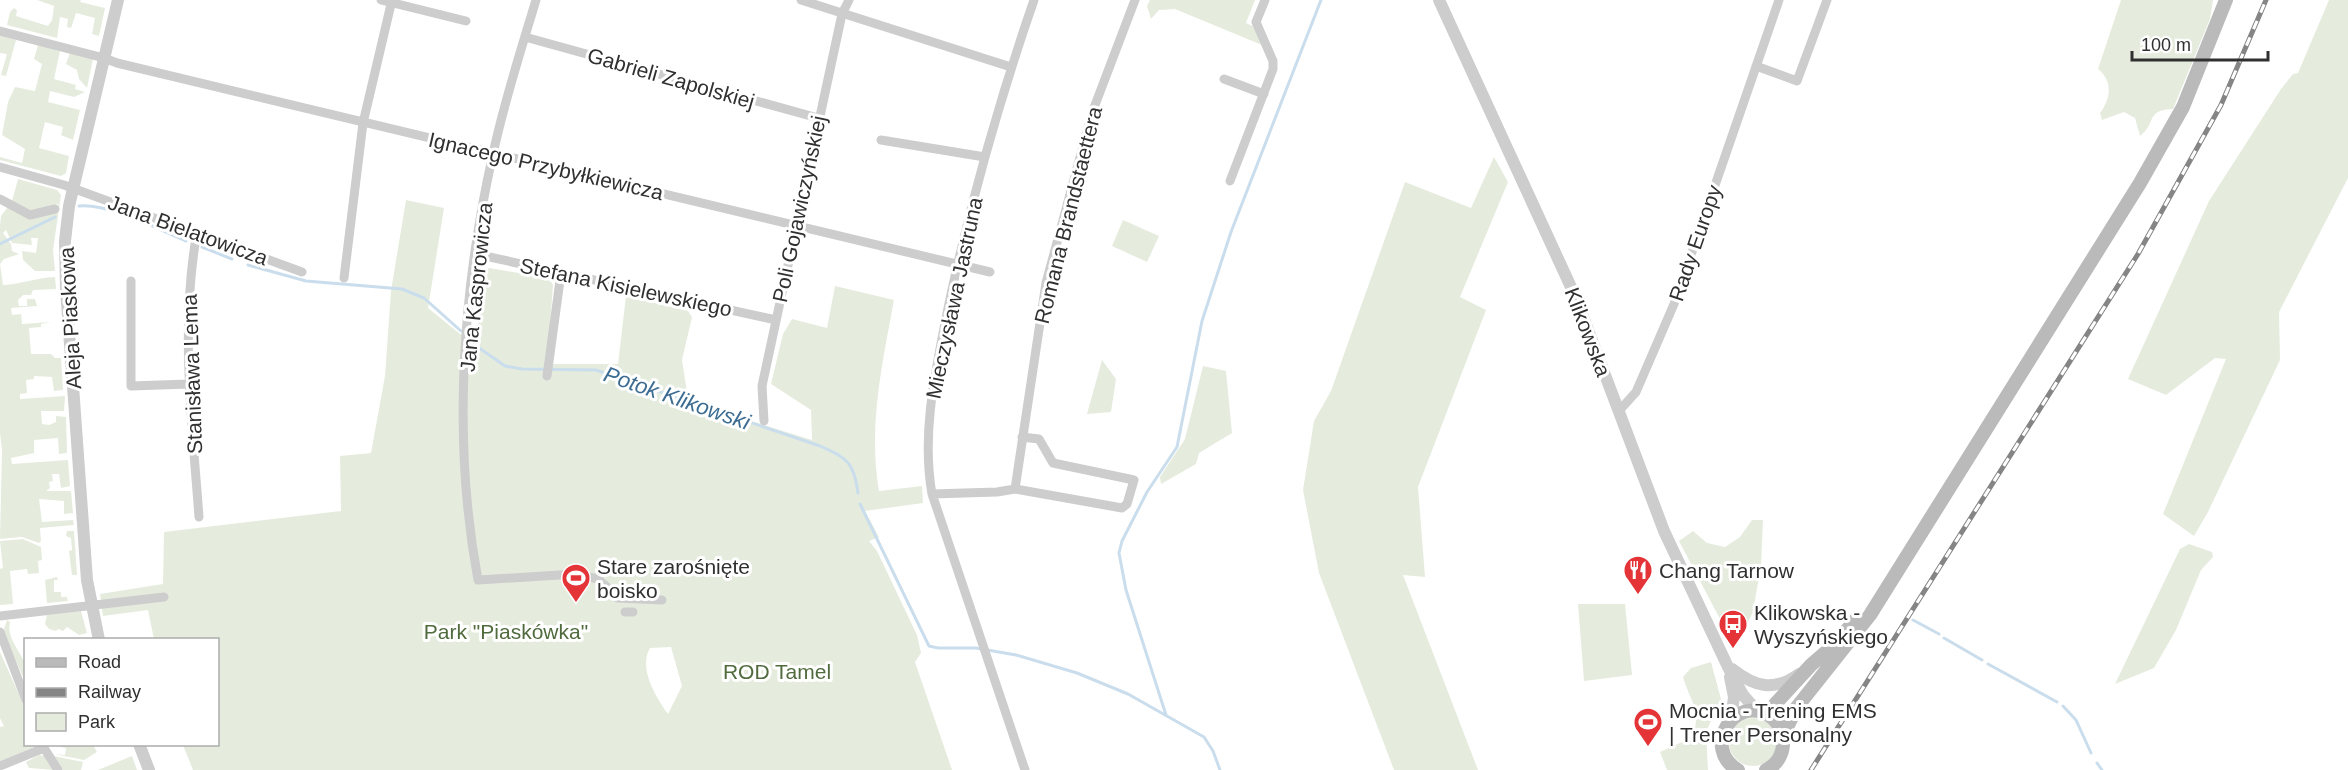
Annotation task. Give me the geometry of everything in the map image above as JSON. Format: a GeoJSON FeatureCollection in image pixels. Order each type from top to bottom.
{"type":"FeatureCollection","features":[{"type":"Feature","properties":{"kind":"main road"},"geometry":{"type":"LineString","coordinates":[[1766,770],[1781,754],[1783,735],[1797,707],[1860,628],[1896,574],[2164,143],[2194,82],[2226,0]]}},
{"type":"Feature","properties":{"kind":"main road"},"geometry":{"type":"LineString","coordinates":[[1762,712],[1834,645],[1896,574]]}},
{"type":"Feature","properties":{"kind":"main road"},"geometry":{"type":"LineString","coordinates":[[1721,770],[1722,735],[1731,719],[1746,711],[1762,712],[1774,719],[1783,735]]}},
{"type":"Feature","properties":{"kind":"main road"},"geometry":{"type":"LineString","coordinates":[[1723,753],[1730,764],[1738,770]]}},
{"type":"Feature","properties":{"kind":"street","name":"Aleja Piaskowa"},"geometry":{"type":"LineString","coordinates":[[99,638],[91,605],[66,289],[66,219],[118,0]]}},
{"type":"Feature","properties":{"kind":"street"},"geometry":{"type":"LineString","coordinates":[[381,0],[466,21]]}},
{"type":"Feature","properties":{"kind":"street","name":"Jana Kasprowicza"},"geometry":{"type":"LineString","coordinates":[[536,0],[493,153],[469,305],[464,409],[464,477],[478,580],[587,576],[598,579],[616,596],[662,600]]}},
{"type":"Feature","properties":{"kind":"street"},"geometry":{"type":"LineString","coordinates":[[801,0],[1011,67]]}},
{"type":"Feature","properties":{"kind":"street","name":"Poli Gojawiczyńskiej"},"geometry":{"type":"LineString","coordinates":[[764,421],[762,386],[818,118],[842,14],[849,0]]}},
{"type":"Feature","properties":{"kind":"street","name":"Mieczysława Jastruna"},"geometry":{"type":"LineString","coordinates":[[1025,770],[932,494],[930,401],[957,265],[985,157],[1011,67],[1034,0]]}},
{"type":"Feature","properties":{"kind":"street","name":"Romana Brandstaettera"},"geometry":{"type":"LineString","coordinates":[[1015,489],[1046,283],[1092,113],[1135,0]]}},
{"type":"Feature","properties":{"kind":"street"},"geometry":{"type":"LineString","coordinates":[[1230,181],[1273,69],[1273,61],[1256,22],[1265,0]]}},
{"type":"Feature","properties":{"kind":"street","name":"Klikowska"},"geometry":{"type":"LineString","coordinates":[[1439,0],[1576,298],[1656,513],[1728,667],[1743,695],[1762,712]]}},
{"type":"Feature","properties":{"kind":"street","name":"Rady Europy"},"geometry":{"type":"LineString","coordinates":[[1618,412],[1636,392],[1671,312],[1779,0]]}},
{"type":"Feature","properties":{"kind":"street"},"geometry":{"type":"LineString","coordinates":[[1756,66],[1797,81],[1827,0]]}},
{"type":"Feature","properties":{"kind":"street"},"geometry":{"type":"LineString","coordinates":[[344,278],[363,123],[391,1]]}},
{"type":"Feature","properties":{"kind":"street","name":"Ignacego Przybyłkiewicza"},"geometry":{"type":"LineString","coordinates":[[0,31],[117,63],[363,123],[990,272]]}},
{"type":"Feature","properties":{"kind":"street","name":"Gabrieli Zapolskiej"},"geometry":{"type":"LineString","coordinates":[[525,37],[818,118]]}},
{"type":"Feature","properties":{"kind":"street"},"geometry":{"type":"LineString","coordinates":[[1224,79],[1264,94]]}},
{"type":"Feature","properties":{"kind":"street"},"geometry":{"type":"LineString","coordinates":[[882,140],[985,157]]}},
{"type":"Feature","properties":{"kind":"street","name":"Jana Bielatowicza"},"geometry":{"type":"LineString","coordinates":[[0,167],[197,232],[302,272]]}},
{"type":"Feature","properties":{"kind":"street"},"geometry":{"type":"LineString","coordinates":[[0,199],[30,215],[55,208]]}},
{"type":"Feature","properties":{"kind":"street","name":"Stanisława Lema"},"geometry":{"type":"LineString","coordinates":[[197,232],[188,290],[189,384],[198,517]]}},
{"type":"Feature","properties":{"kind":"street","name":"Stefana Kisielewskiego"},"geometry":{"type":"LineString","coordinates":[[476,254],[776,320]]}},
{"type":"Feature","properties":{"kind":"street"},"geometry":{"type":"LineString","coordinates":[[547,372],[561,273]]}},
{"type":"Feature","properties":{"kind":"street"},"geometry":{"type":"LineString","coordinates":[[131,281],[130,386],[189,384]]}},
{"type":"Feature","properties":{"kind":"street"},"geometry":{"type":"LineString","coordinates":[[932,494],[997,492],[1015,489],[1122,508],[1130,500],[1134,480],[1053,463],[1039,440],[1023,437]]}},
{"type":"Feature","properties":{"kind":"street"},"geometry":{"type":"LineString","coordinates":[[0,616],[164,597]]}},
{"type":"Feature","properties":{"kind":"street"},"geometry":{"type":"LineString","coordinates":[[0,632],[24,695]]}},
{"type":"Feature","properties":{"kind":"street"},"geometry":{"type":"LineString","coordinates":[[1728,667],[1747,681],[1767,686],[1785,683],[1811,665]]}},
{"type":"Feature","properties":{"kind":"street","name":"Klikowska"},"geometry":{"type":"LineString","coordinates":[[1728,667],[1734,697],[1731,719]]}},
{"type":"Feature","properties":{"kind":"street"},"geometry":{"type":"LineString","coordinates":[[0,766],[44,746],[58,770]]}},
{"type":"Feature","properties":{"kind":"street"},"geometry":{"type":"LineString","coordinates":[[140,746],[149,770]]}},
{"type":"Feature","properties":{"kind":"street"},"geometry":{"type":"LineString","coordinates":[[1781,754],[1782,770]]}},
{"type":"Feature","properties":{"kind":"green space"},"geometry":{"type":"Polygon","coordinates":[[[37,0],[81,0],[80,2],[105,8],[99,36],[92,34],[95,18],[76,13],[71,28],[67,27],[68,19],[60,17],[57,38],[7,25],[10,12],[14,8],[17,10],[16,16],[48,26],[52,20],[54,6],[37,0]]]}},
{"type":"Feature","properties":{"kind":"green space"},"geometry":{"type":"Polygon","coordinates":[[[1150,0],[1255,0],[1246,23],[1255,27],[1262,45],[1175,9],[1159,10],[1151,19],[1147,6],[1150,0]]]}},
{"type":"Feature","properties":{"kind":"green space"},"geometry":{"type":"Polygon","coordinates":[[[2121,0],[2213,0],[2210,19],[2173,109],[2158,112],[2140,136],[2135,118],[2124,112],[2102,120],[2100,113],[2109,90],[2106,79],[2098,69],[2121,0]]]}},
{"type":"Feature","properties":{"kind":"green space"},"geometry":{"type":"Polygon","coordinates":[[[2329,0],[2348,0],[2348,178],[2279,312],[2280,360],[2208,512],[2194,536],[2163,514],[2226,359],[2215,358],[2166,395],[2128,379],[2209,201],[2281,89],[2293,74],[2298,73],[2329,0]]]}},
{"type":"Feature","properties":{"kind":"green space"},"geometry":{"type":"Polygon","coordinates":[[[0,35],[16,40],[6,76],[1,75],[7,54],[0,53],[0,35]]]}},
{"type":"Feature","properties":{"kind":"green space"},"geometry":{"type":"Polygon","coordinates":[[[38,45],[60,51],[54,79],[76,85],[75,89],[85,92],[74,97],[50,91],[48,102],[80,110],[73,140],[61,135],[63,127],[45,122],[39,148],[69,156],[66,173],[61,176],[0,160],[0,157],[22,163],[25,149],[2,135],[8,102],[15,87],[35,91],[42,64],[34,59],[38,45]]]}},
{"type":"Feature","properties":{"kind":"green space"},"geometry":{"type":"Polygon","coordinates":[[[70,53],[93,59],[87,88],[79,79],[77,70],[66,64],[70,53]]]}},
{"type":"Feature","properties":{"kind":"green space"},"geometry":{"type":"Polygon","coordinates":[[[1494,157],[1508,182],[1460,297],[1486,310],[1418,487],[1425,577],[1403,575],[1478,770],[1394,770],[1319,573],[1303,490],[1314,421],[1331,391],[1405,182],[1471,208],[1494,157]]]}},
{"type":"Feature","properties":{"kind":"green space"},"geometry":{"type":"Polygon","coordinates":[[[18,179],[57,190],[61,195],[53,250],[55,271],[35,271],[23,260],[22,251],[36,253],[38,238],[31,238],[32,245],[12,243],[6,230],[3,233],[11,244],[12,251],[19,254],[4,259],[0,264],[1,216],[8,207],[30,218],[56,211],[58,204],[29,211],[12,201],[18,179]]]}},
{"type":"Feature","properties":{"kind":"green space"},"geometry":{"type":"Polygon","coordinates":[[[406,200],[444,208],[428,308],[460,334],[477,340],[482,272],[489,268],[549,278],[553,285],[547,364],[618,364],[626,296],[688,311],[692,317],[682,360],[688,399],[703,406],[812,440],[811,410],[771,384],[783,334],[792,319],[827,328],[835,286],[894,300],[881,372],[876,419],[876,467],[879,491],[922,486],[923,503],[865,511],[879,537],[869,541],[877,551],[917,635],[921,653],[915,662],[952,770],[193,770],[183,746],[219,746],[219,638],[154,638],[148,610],[103,616],[100,594],[163,584],[164,532],[341,511],[340,456],[371,453],[385,376],[391,291],[406,200]],[[671,647],[650,648],[646,664],[647,673],[658,699],[668,714],[682,686],[671,647]]]}},
{"type":"Feature","properties":{"kind":"green space"},"geometry":{"type":"Polygon","coordinates":[[[1123,220],[1159,236],[1147,262],[1112,246],[1123,220]]]}},
{"type":"Feature","properties":{"kind":"green space"},"geometry":{"type":"Polygon","coordinates":[[[0,264],[3,285],[55,277],[56,289],[33,290],[31,295],[23,295],[18,300],[19,306],[27,306],[27,299],[35,299],[37,306],[11,308],[12,315],[21,314],[22,324],[51,322],[41,324],[41,327],[29,328],[31,354],[51,354],[55,358],[61,358],[63,390],[54,391],[52,377],[34,376],[34,379],[26,380],[27,393],[20,394],[20,399],[65,396],[64,411],[41,411],[42,424],[49,425],[56,422],[56,416],[66,417],[67,453],[59,454],[58,438],[34,440],[34,453],[11,458],[12,464],[68,460],[70,486],[61,488],[59,474],[52,474],[53,481],[49,482],[50,488],[46,491],[71,491],[73,513],[64,514],[64,501],[39,499],[42,522],[73,520],[74,525],[40,528],[41,541],[39,543],[22,537],[0,539],[2,450],[0,433],[0,264]]]}},
{"type":"Feature","properties":{"kind":"green space"},"geometry":{"type":"Polygon","coordinates":[[[1102,360],[1116,379],[1111,412],[1087,414],[1102,360]]]}},
{"type":"Feature","properties":{"kind":"green space"},"geometry":{"type":"Polygon","coordinates":[[[1203,366],[1226,371],[1232,433],[1199,453],[1196,464],[1161,484],[1160,477],[1185,439],[1203,366]]]}},
{"type":"Feature","properties":{"kind":"green space"},"geometry":{"type":"Polygon","coordinates":[[[1752,520],[1763,520],[1761,565],[1753,612],[1738,641],[1720,619],[1679,541],[1693,531],[1707,543],[1725,547],[1740,537],[1752,520]]]}},
{"type":"Feature","properties":{"kind":"green space"},"geometry":{"type":"Polygon","coordinates":[[[67,531],[74,531],[77,575],[72,575],[69,551],[72,550],[71,538],[66,536],[67,531]]]}},
{"type":"Feature","properties":{"kind":"green space"},"geometry":{"type":"Polygon","coordinates":[[[23,539],[41,547],[42,560],[38,561],[39,573],[28,574],[27,569],[10,571],[13,604],[0,605],[0,569],[3,568],[0,541],[23,539]]]}},
{"type":"Feature","properties":{"kind":"green space"},"geometry":{"type":"Polygon","coordinates":[[[2189,544],[2212,552],[2213,557],[2201,570],[2176,630],[2154,668],[2115,684],[2180,549],[2189,544]]]}},
{"type":"Feature","properties":{"kind":"green space"},"geometry":{"type":"Polygon","coordinates":[[[57,577],[58,580],[54,580],[54,592],[61,592],[61,597],[67,597],[68,601],[47,603],[45,580],[57,577]]]}},
{"type":"Feature","properties":{"kind":"green space"},"geometry":{"type":"Polygon","coordinates":[[[1578,604],[1625,604],[1632,675],[1584,681],[1578,604]]]}},
{"type":"Feature","properties":{"kind":"green space"},"geometry":{"type":"Polygon","coordinates":[[[81,611],[87,633],[79,635],[67,627],[63,631],[58,629],[56,631],[49,629],[45,624],[47,615],[81,611]]]}},
{"type":"Feature","properties":{"kind":"green space"},"geometry":{"type":"Polygon","coordinates":[[[7,620],[10,622],[12,639],[24,662],[24,679],[3,632],[7,620]]]}},
{"type":"Feature","properties":{"kind":"green space"},"geometry":{"type":"Polygon","coordinates":[[[0,652],[24,706],[24,746],[36,746],[0,762],[0,727],[4,726],[0,718],[0,652]]]}},
{"type":"Feature","properties":{"kind":"green space"},"geometry":{"type":"Polygon","coordinates":[[[1711,662],[1721,699],[1706,732],[1708,770],[1667,770],[1660,752],[1693,737],[1695,727],[1694,706],[1683,677],[1691,668],[1711,662]]]}},
{"type":"Feature","properties":{"kind":"green space"},"geometry":{"type":"Polygon","coordinates":[[[1748,718],[1758,718],[1770,725],[1777,737],[1777,747],[1770,759],[1758,766],[1748,766],[1733,755],[1729,747],[1729,737],[1740,722],[1748,718]]]}},
{"type":"Feature","properties":{"kind":"green space"},"geometry":{"type":"Polygon","coordinates":[[[55,746],[94,746],[97,752],[84,760],[54,754],[65,755],[66,748],[55,746]]]}},
{"type":"Feature","properties":{"kind":"green space"},"geometry":{"type":"Polygon","coordinates":[[[39,755],[44,756],[54,770],[29,768],[26,762],[39,755]]]}},
{"type":"Feature","properties":{"kind":"green space"},"geometry":{"type":"Polygon","coordinates":[[[54,756],[83,762],[81,770],[63,770],[54,756]]]}},
{"type":"Feature","properties":{"kind":"green space"},"geometry":{"type":"Polygon","coordinates":[[[132,756],[137,770],[98,770],[132,756]]]}},
{"type":"Feature","properties":{"kind":"waterway"},"geometry":{"type":"LineString","coordinates":[[1166,715],[1126,590],[1119,553],[1122,541],[1147,492],[1177,447],[1202,321],[1231,232],[1321,0]]}},
{"type":"Feature","properties":{"kind":"waterway","name":"Potok Klikowski"},"geometry":{"type":"LineString","coordinates":[[79,206],[91,206],[118,213],[186,241]]}},
{"type":"Feature","properties":{"kind":"waterway","name":"Potok Klikowski"},"geometry":{"type":"LineString","coordinates":[[0,244],[55,217]]}},
{"type":"Feature","properties":{"kind":"waterway","name":"Potok Klikowski"},"geometry":{"type":"LineString","coordinates":[[202,247],[232,259]]}},
{"type":"Feature","properties":{"kind":"waterway","name":"Potok Klikowski"},"geometry":{"type":"LineString","coordinates":[[248,265],[306,281],[402,289],[424,298],[461,331]]}},
{"type":"Feature","properties":{"kind":"waterway","name":"Potok Klikowski"},"geometry":{"type":"LineString","coordinates":[[472,343],[505,366],[522,369],[596,370],[820,446],[848,462],[854,474],[858,493]]}},
{"type":"Feature","properties":{"kind":"waterway","name":"Potok Klikowski"},"geometry":{"type":"LineString","coordinates":[[860,504],[929,646],[976,648],[1016,655],[1077,673],[1128,694],[1204,737],[1213,751],[1220,770]]}},
{"type":"Feature","properties":{"kind":"waterway"},"geometry":{"type":"LineString","coordinates":[[1913,620],[1939,634]]}},
{"type":"Feature","properties":{"kind":"waterway"},"geometry":{"type":"LineString","coordinates":[[1944,638],[1982,660]]}},
{"type":"Feature","properties":{"kind":"waterway"},"geometry":{"type":"LineString","coordinates":[[1988,664],[2057,702]]}},
{"type":"Feature","properties":{"kind":"waterway"},"geometry":{"type":"LineString","coordinates":[[2063,706],[2076,720],[2091,753]]}},
{"type":"Feature","properties":{"kind":"waterway"},"geometry":{"type":"LineString","coordinates":[[2097,763],[2102,770]]}},
{"type":"Feature","properties":{"kind":"railway"},"geometry":{"type":"LineString","coordinates":[[1811,770],[2138,254],[2221,105],[2266,0]]}},
{"type":"Feature","properties":{"kind":"place","name":"Chang Tarnow"},"geometry":{"type":"Point","coordinates":[1638,596]}},
{"type":"Feature","properties":{"kind":"place","name":"Stare zarośnięte boisko"},"geometry":{"type":"Point","coordinates":[576,604]}},
{"type":"Feature","properties":{"kind":"place","name":"Klikowska - Wyszyńskiego"},"geometry":{"type":"Point","coordinates":[1733,650]}},
{"type":"Feature","properties":{"kind":"place","name":"Mocnia - Trening EMS | Trener Personalny"},"geometry":{"type":"Point","coordinates":[1648,748]}},
{"type":"Feature","properties":{"kind":"park label","name":"Park \"Piaskówka\""},"geometry":{"type":"Point","coordinates":[506,631]}},
{"type":"Feature","properties":{"kind":"park label","name":"ROD Tamel"},"geometry":{"type":"Point","coordinates":[777,671]}}]}
